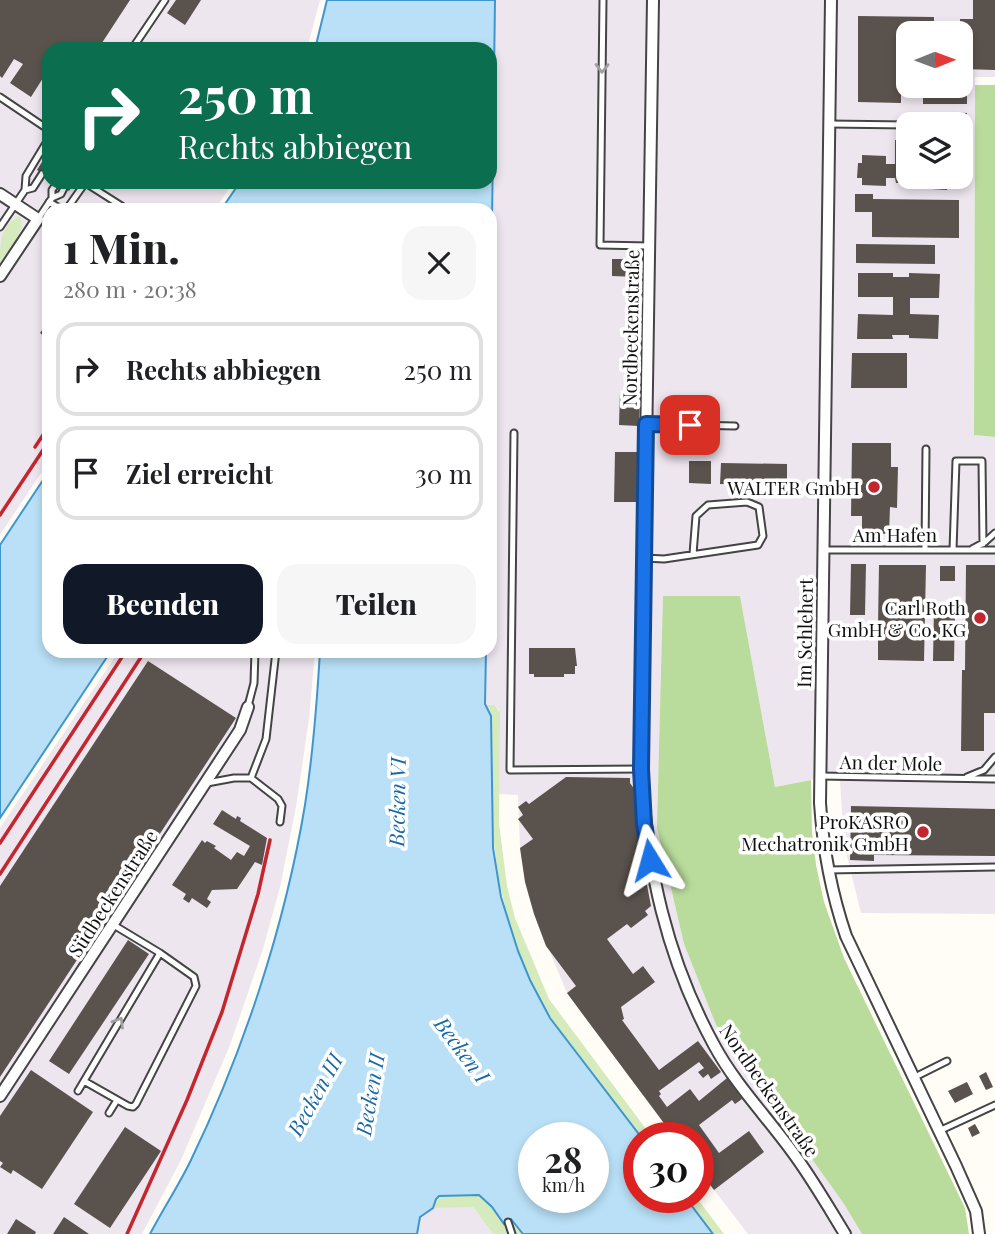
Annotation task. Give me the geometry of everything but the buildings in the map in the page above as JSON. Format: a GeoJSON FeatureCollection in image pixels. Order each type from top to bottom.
{"type":"FeatureCollection","features":[{"type":"Feature","properties":{"kind":"street","name":"Nordbeckenstraße"},"geometry":{"type":"LineString","coordinates":[[653,0],[645,246],[646,424],[641,769],[644,824],[656,895],[672,950],[715,1048],[796,1157],[845,1234]]}},
{"type":"Feature","properties":{"kind":"street","name":"Im Schlehert"},"geometry":{"type":"LineString","coordinates":[[831,0],[822,550],[820,803],[823,848],[834,899],[846,936],[976,1211],[979,1234]]}},
{"type":"Feature","properties":{"kind":"street"},"geometry":{"type":"LineString","coordinates":[[0,194],[38,219],[0,276]]}},
{"type":"Feature","properties":{"kind":"street","name":"Südbeckenstraße"},"geometry":{"type":"LineString","coordinates":[[0,1097],[240,730],[248,707]]}},
{"type":"Feature","properties":{"kind":"lane"},"geometry":{"type":"LineString","coordinates":[[137,42],[165,0]]}},
{"type":"Feature","properties":{"kind":"lane"},"geometry":{"type":"LineString","coordinates":[[603,0],[600,245],[645,246]]}},
{"type":"Feature","properties":{"kind":"lane"},"geometry":{"type":"LineString","coordinates":[[0,97],[42,126]]}},
{"type":"Feature","properties":{"kind":"lane"},"geometry":{"type":"LineString","coordinates":[[829,124],[896,125]]}},
{"type":"Feature","properties":{"kind":"lane"},"geometry":{"type":"LineString","coordinates":[[0,227],[25,190],[26,176],[42,150]]}},
{"type":"Feature","properties":{"kind":"lane"},"geometry":{"type":"LineString","coordinates":[[25,190],[33,188],[42,174]]}},
{"type":"Feature","properties":{"kind":"lane"},"geometry":{"type":"LineString","coordinates":[[51,200],[53,189]]}},
{"type":"Feature","properties":{"kind":"lane"},"geometry":{"type":"LineString","coordinates":[[49,203],[64,189]]}},
{"type":"Feature","properties":{"kind":"lane"},"geometry":{"type":"LineString","coordinates":[[95,189],[117,203]]}},
{"type":"Feature","properties":{"kind":"lane"},"geometry":{"type":"LineString","coordinates":[[51,200],[55,203]]}},
{"type":"Feature","properties":{"kind":"lane"},"geometry":{"type":"LineString","coordinates":[[38,219],[42,213]]}},
{"type":"Feature","properties":{"kind":"lane"},"geometry":{"type":"LineString","coordinates":[[646,424],[735,426]]}},
{"type":"Feature","properties":{"kind":"lane"},"geometry":{"type":"LineString","coordinates":[[514,433],[510,770],[641,769]]}},
{"type":"Feature","properties":{"kind":"lane"},"geometry":{"type":"LineString","coordinates":[[925,550],[926,449]]}},
{"type":"Feature","properties":{"kind":"lane"},"geometry":{"type":"LineString","coordinates":[[953,550],[956,460],[982,461],[983,544]]}},
{"type":"Feature","properties":{"kind":"lane"},"geometry":{"type":"LineString","coordinates":[[644,558],[664,559],[758,545],[763,536],[759,508],[747,502],[708,505],[696,516],[693,554]]}},
{"type":"Feature","properties":{"kind":"lane","name":"Am Hafen"},"geometry":{"type":"LineString","coordinates":[[968,550],[983,544],[995,533]]}},
{"type":"Feature","properties":{"kind":"lane","name":"Am Hafen"},"geometry":{"type":"LineString","coordinates":[[822,550],[995,550]]}},
{"type":"Feature","properties":{"kind":"lane"},"geometry":{"type":"LineString","coordinates":[[248,707],[254,683],[255,658]]}},
{"type":"Feature","properties":{"kind":"lane"},"geometry":{"type":"LineString","coordinates":[[251,778],[267,739],[275,658]]}},
{"type":"Feature","properties":{"kind":"lane","name":"An der Mole"},"geometry":{"type":"LineString","coordinates":[[961,779],[984,769],[995,757]]}},
{"type":"Feature","properties":{"kind":"lane","name":"An der Mole"},"geometry":{"type":"LineString","coordinates":[[820,776],[995,779]]}},
{"type":"Feature","properties":{"kind":"lane"},"geometry":{"type":"LineString","coordinates":[[204,784],[234,778],[251,778],[278,799],[282,806],[280,822]]}},
{"type":"Feature","properties":{"kind":"lane"},"geometry":{"type":"LineString","coordinates":[[828,870],[995,867]]}},
{"type":"Feature","properties":{"kind":"lane"},"geometry":{"type":"LineString","coordinates":[[84,1081],[130,1107],[136,1104],[197,986],[194,977],[113,924]]}},
{"type":"Feature","properties":{"kind":"lane"},"geometry":{"type":"LineString","coordinates":[[78,1091],[160,953]]}},
{"type":"Feature","properties":{"kind":"lane"},"geometry":{"type":"LineString","coordinates":[[913,1078],[947,1061]]}},
{"type":"Feature","properties":{"kind":"lane"},"geometry":{"type":"LineString","coordinates":[[109,1113],[117,1100]]}},
{"type":"Feature","properties":{"kind":"lane"},"geometry":{"type":"LineString","coordinates":[[939,1131],[995,1105]]}},
{"type":"Feature","properties":{"kind":"lane"},"geometry":{"type":"LineString","coordinates":[[508,1222],[512,1234]]}},
{"type":"Feature","properties":{"kind":"shaded area"},"geometry":{"type":"Polygon","coordinates":[[[0,0],[320,0],[309,42],[42,42],[42,189],[228,189],[220,203],[42,203],[42,472],[0,535],[0,0]]]}},
{"type":"Feature","properties":{"kind":"shaded area"},"geometry":{"type":"Polygon","coordinates":[[[495,0],[995,0],[995,77],[975,77],[974,435],[995,437],[995,914],[861,913],[844,844],[840,780],[811,780],[775,787],[740,596],[657,828],[684,944],[716,1025],[844,1204],[862,1234],[748,1234],[714,1190],[714,1122],[664,1122],[567,993],[534,914],[525,882],[520,848],[518,795],[499,794],[499,710],[495,705],[485,705],[486,658],[497,658],[497,203],[492,203],[492,189],[497,189],[495,0]]]}},
{"type":"Feature","properties":{"kind":"shaded area"},"geometry":{"type":"Polygon","coordinates":[[[114,658],[314,658],[309,719],[296,807],[280,887],[263,949],[230,1045],[181,1160],[142,1234],[0,1234],[0,828],[114,658]]]}},
{"type":"Feature","properties":{"kind":"shaded area"},"geometry":{"type":"Polygon","coordinates":[[[473,1207],[493,1234],[417,1234],[417,1224],[422,1213],[433,1208],[473,1207]]]}},
{"type":"Feature","properties":{"kind":"green space"},"geometry":{"type":"Polygon","coordinates":[[[975,85],[995,85],[995,437],[974,435],[975,85]]]}},
{"type":"Feature","properties":{"kind":"green space"},"geometry":{"type":"Polygon","coordinates":[[[20,216],[19,234],[0,263],[1,242],[5,230],[8,224],[20,216]]]}},
{"type":"Feature","properties":{"kind":"green space"},"geometry":{"type":"Polygon","coordinates":[[[663,596],[740,596],[775,787],[811,780],[812,832],[824,902],[844,958],[965,1208],[969,1234],[862,1234],[844,1204],[716,1025],[684,944],[657,828],[663,596]]]}},
{"type":"Feature","properties":{"kind":"green space"},"geometry":{"type":"Polygon","coordinates":[[[487,705],[495,705],[500,713],[499,823],[507,886],[515,918],[549,999],[641,1122],[630,1122],[557,1027],[523,965],[511,929],[495,856],[487,705]]]}},
{"type":"Feature","properties":{"kind":"green space"},"geometry":{"type":"Polygon","coordinates":[[[479,1195],[503,1223],[511,1219],[523,1234],[493,1234],[473,1207],[433,1208],[439,1196],[479,1195]]]}},
{"type":"Feature","properties":{"kind":"green space"},"geometry":{"type":"Polygon","coordinates":[[[697,1213],[708,1213],[724,1234],[713,1234],[697,1213]]]}},
{"type":"Feature","properties":{"kind":"water"},"geometry":{"type":"Polygon","coordinates":[[[327,0],[495,0],[494,42],[317,42],[327,0]]]}},
{"type":"Feature","properties":{"kind":"water"},"geometry":{"type":"Polygon","coordinates":[[[235,189],[492,189],[492,203],[226,203],[235,189]]]}},
{"type":"Feature","properties":{"kind":"water"},"geometry":{"type":"Polygon","coordinates":[[[42,482],[42,658],[106,658],[0,818],[0,545],[42,482]]]}},
{"type":"Feature","properties":{"kind":"water"},"geometry":{"type":"Polygon","coordinates":[[[319,658],[486,658],[485,704],[491,716],[493,848],[501,897],[518,951],[550,1018],[630,1122],[623,1122],[623,1213],[697,1213],[713,1234],[523,1234],[511,1219],[504,1224],[479,1195],[439,1196],[433,1208],[420,1217],[417,1234],[150,1234],[186,1169],[210,1118],[245,1031],[286,896],[305,805],[319,658]]]}},
{"type":"Feature","properties":{"kind":"railway"},"geometry":{"type":"LineString","coordinates":[[35,447],[42,436]]}},
{"type":"Feature","properties":{"kind":"railway"},"geometry":{"type":"LineString","coordinates":[[0,515],[42,452]]}},
{"type":"Feature","properties":{"kind":"railway"},"geometry":{"type":"LineString","coordinates":[[0,843],[121,658]]}},
{"type":"Feature","properties":{"kind":"railway"},"geometry":{"type":"LineString","coordinates":[[0,874],[140,658]]}},
{"type":"Feature","properties":{"kind":"railway"},"geometry":{"type":"LineString","coordinates":[[127,1234],[187,1100],[222,1012],[258,894],[270,840]]}},
{"type":"Feature","properties":{"kind":"place","name":"WALTER GmbH"},"geometry":{"type":"Point","coordinates":[874,487]}},
{"type":"Feature","properties":{"kind":"place","name":"Carl Roth GmbH & Co. KG"},"geometry":{"type":"Point","coordinates":[980,618]}},
{"type":"Feature","properties":{"kind":"place","name":"ProKASRO Mechatronik GmbH"},"geometry":{"type":"Point","coordinates":[923,832]}},
{"type":"Feature","properties":{"kind":"route"},"geometry":{"type":"LineString","coordinates":[[650,860],[644,824],[641,769],[646,424],[690,425]]}},
{"type":"Feature","properties":{"kind":"water label","name":"Becken VI"},"geometry":{"type":"Point","coordinates":[396,802]}},
{"type":"Feature","properties":{"kind":"water label","name":"Becken I"},"geometry":{"type":"Point","coordinates":[463,1049]}},
{"type":"Feature","properties":{"kind":"water label","name":"Becken III"},"geometry":{"type":"Point","coordinates":[314,1094]}},
{"type":"Feature","properties":{"kind":"water label","name":"Becken II"},"geometry":{"type":"Point","coordinates":[369,1094]}}]}
